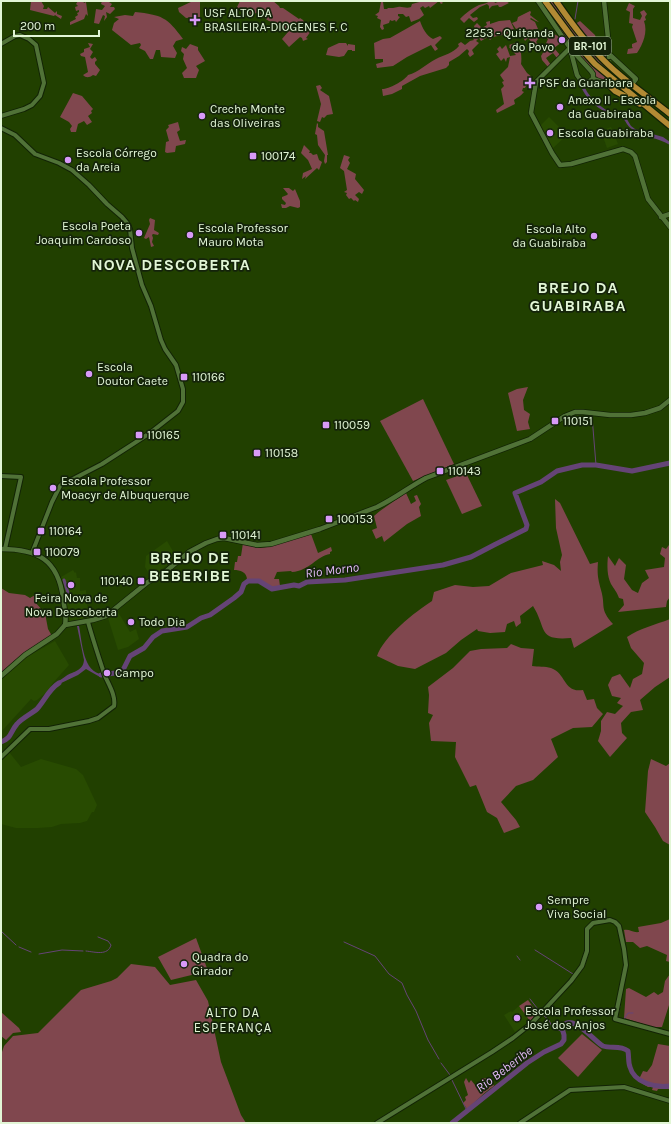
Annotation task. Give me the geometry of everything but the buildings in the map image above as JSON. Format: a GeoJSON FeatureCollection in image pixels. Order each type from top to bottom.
{"type":"FeatureCollection","features":[{"type":"Feature","properties":{"kind":"highway","name":"BR-101"},"geometry":{"type":"LineString","coordinates":[[546,1],[576,43],[595,64],[670,126]]}},
{"type":"Feature","properties":{"kind":"highway","name":"BR-101"},"geometry":{"type":"LineString","coordinates":[[556,1],[596,53],[670,114]]}},
{"type":"Feature","properties":{"kind":"highway"},"geometry":{"type":"LineString","coordinates":[[560,1],[573,24]]}},
{"type":"Feature","properties":{"kind":"highway"},"geometry":{"type":"LineString","coordinates":[[608,83],[615,91],[648,107]]}},
{"type":"Feature","properties":{"kind":"main road"},"geometry":{"type":"LineString","coordinates":[[538,1],[569,51],[577,75],[582,82],[588,82],[593,79],[608,83]]}},
{"type":"Feature","properties":{"kind":"main road"},"geometry":{"type":"LineString","coordinates":[[604,1],[609,55],[636,79],[632,84]]}},
{"type":"Feature","properties":{"kind":"main road"},"geometry":{"type":"LineString","coordinates":[[569,51],[592,71],[593,79]]}},
{"type":"Feature","properties":{"kind":"main road"},"geometry":{"type":"LineString","coordinates":[[569,51],[536,82],[531,113],[552,153],[560,165],[571,164],[623,149],[631,152],[634,156],[647,196],[661,217],[670,227]]}},
{"type":"Feature","properties":{"kind":"main road"},"geometry":{"type":"LineString","coordinates":[[661,217],[670,214]]}},
{"type":"Feature","properties":{"kind":"main road"},"geometry":{"type":"LineString","coordinates":[[1,676],[13,664],[57,634],[65,626],[88,622],[108,615],[148,582],[164,573],[190,552],[212,540],[229,538],[250,544],[261,545],[305,534],[378,507],[413,484],[426,478],[530,439],[569,414],[584,412],[610,415],[631,415],[645,413],[660,408],[670,400]]}},
{"type":"Feature","properties":{"kind":"main road"},"geometry":{"type":"LineString","coordinates":[[3,549],[16,549],[32,553],[42,558],[50,565],[58,578],[66,620],[65,626]]}},
{"type":"Feature","properties":{"kind":"street"},"geometry":{"type":"LineString","coordinates":[[1,44],[14,36],[20,35],[36,45],[44,83],[40,96],[30,107],[1,116]]}},
{"type":"Feature","properties":{"kind":"street"},"geometry":{"type":"LineString","coordinates":[[1,128],[15,135],[35,154],[59,163],[72,170],[127,223],[130,229],[132,248],[142,284],[161,340],[165,349],[176,365],[183,389],[183,403],[174,415],[150,433],[102,464],[63,483],[60,486],[53,499],[32,553]]}},
{"type":"Feature","properties":{"kind":"street"},"geometry":{"type":"LineString","coordinates":[[1,476],[21,477],[3,549]]}},
{"type":"Feature","properties":{"kind":"street"},"geometry":{"type":"LineString","coordinates":[[1,757],[30,728],[49,729],[89,721],[105,714],[114,705],[112,692],[105,676],[88,622]]}},
{"type":"Feature","properties":{"kind":"street"},"geometry":{"type":"LineString","coordinates":[[378,1123],[513,1038],[526,1028],[582,966],[586,951],[586,932],[588,927],[599,922],[613,920],[619,926],[624,949],[626,965],[615,1019],[670,1034]]}},
{"type":"Feature","properties":{"kind":"street"},"geometry":{"type":"LineString","coordinates":[[520,1123],[570,1090],[624,1087],[670,1101]]}},
{"type":"Feature","properties":{"kind":"shaded area"},"geometry":{"type":"Polygon","coordinates":[[[31,1],[41,1],[44,6],[43,9],[47,9],[48,7],[55,13],[57,11],[57,14],[62,16],[61,19],[55,15],[30,10],[31,1]]]}},
{"type":"Feature","properties":{"kind":"shaded area"},"geometry":{"type":"Polygon","coordinates":[[[78,1],[83,1],[84,3],[86,2],[88,16],[86,14],[84,19],[70,25],[70,22],[76,19],[75,17],[79,12],[79,10],[76,11],[75,7],[78,6],[76,4],[78,1]]]}},
{"type":"Feature","properties":{"kind":"shaded area"},"geometry":{"type":"Polygon","coordinates":[[[102,1],[109,2],[112,4],[110,7],[114,7],[115,9],[110,14],[106,12],[107,17],[104,21],[105,16],[103,15],[99,24],[94,23],[96,9],[102,10],[105,6],[101,4],[102,1]]]}},
{"type":"Feature","properties":{"kind":"shaded area"},"geometry":{"type":"Polygon","coordinates":[[[193,1],[200,1],[200,17],[186,18],[179,12],[178,8],[193,1]]]}},
{"type":"Feature","properties":{"kind":"shaded area"},"geometry":{"type":"Polygon","coordinates":[[[240,1],[273,1],[280,8],[283,8],[299,19],[300,18],[303,20],[307,30],[309,28],[311,31],[306,38],[308,39],[303,41],[300,37],[289,47],[282,39],[288,32],[282,31],[280,24],[269,21],[256,13],[247,17],[237,7],[240,1]]]}},
{"type":"Feature","properties":{"kind":"shaded area"},"geometry":{"type":"Polygon","coordinates":[[[423,1],[439,1],[430,8],[429,6],[425,8],[423,6],[420,8],[424,15],[419,19],[411,22],[409,16],[406,17],[403,14],[398,14],[400,17],[396,22],[395,20],[390,20],[389,23],[383,25],[384,29],[382,30],[380,27],[381,20],[375,15],[379,12],[381,2],[383,2],[384,9],[387,9],[400,7],[409,8],[412,4],[423,1]]]}},
{"type":"Feature","properties":{"kind":"shaded area"},"geometry":{"type":"Polygon","coordinates":[[[494,1],[495,3],[505,1],[509,3],[501,7],[498,5],[492,6],[489,9],[487,4],[480,7],[470,15],[473,18],[477,17],[478,19],[474,22],[469,18],[464,23],[460,19],[479,5],[494,1]]]}},
{"type":"Feature","properties":{"kind":"shaded area"},"geometry":{"type":"Polygon","coordinates":[[[538,1],[543,1],[573,43],[631,96],[615,90],[608,83],[599,79],[593,73],[571,47],[538,1]]]}},
{"type":"Feature","properties":{"kind":"shaded area"},"geometry":{"type":"Polygon","coordinates":[[[548,1],[554,1],[607,66],[607,72],[581,46],[548,1]]]}},
{"type":"Feature","properties":{"kind":"shaded area"},"geometry":{"type":"Polygon","coordinates":[[[629,3],[635,6],[633,9],[633,18],[640,20],[642,16],[640,12],[644,10],[647,14],[645,17],[646,20],[644,21],[645,34],[641,46],[637,53],[627,54],[628,49],[633,48],[632,44],[637,42],[632,27],[633,24],[629,23],[630,12],[626,10],[629,3]]]}},
{"type":"Feature","properties":{"kind":"shaded area"},"geometry":{"type":"Polygon","coordinates":[[[530,11],[530,15],[539,22],[531,18],[530,19],[535,22],[538,29],[521,31],[519,28],[516,29],[512,23],[517,21],[518,17],[530,11]]]}},
{"type":"Feature","properties":{"kind":"shaded area"},"geometry":{"type":"Polygon","coordinates":[[[135,12],[158,16],[173,26],[183,39],[176,41],[173,46],[177,53],[175,58],[161,57],[160,50],[156,50],[153,59],[150,59],[145,51],[139,48],[141,45],[140,43],[131,45],[112,30],[114,23],[119,19],[114,17],[125,15],[133,16],[135,12]]]}},
{"type":"Feature","properties":{"kind":"shaded area"},"geometry":{"type":"Polygon","coordinates":[[[510,20],[514,29],[507,34],[493,37],[490,40],[488,37],[481,41],[479,38],[476,41],[479,43],[472,50],[474,54],[470,57],[467,49],[449,62],[449,65],[446,68],[420,76],[402,86],[402,89],[392,94],[383,96],[382,89],[396,84],[408,75],[451,52],[459,46],[458,44],[461,42],[465,45],[474,40],[472,37],[474,34],[472,32],[477,23],[482,28],[487,25],[486,22],[490,21],[490,24],[510,20]]]}},
{"type":"Feature","properties":{"kind":"shaded area"},"geometry":{"type":"Polygon","coordinates":[[[420,21],[428,36],[433,39],[440,36],[442,38],[435,45],[438,49],[435,51],[431,45],[393,66],[377,68],[376,64],[383,62],[383,59],[375,59],[374,43],[390,38],[420,21]]]}},
{"type":"Feature","properties":{"kind":"shaded area"},"geometry":{"type":"Polygon","coordinates":[[[580,21],[595,35],[595,41],[601,47],[602,51],[608,49],[607,59],[590,43],[575,24],[580,21]]]}},
{"type":"Feature","properties":{"kind":"shaded area"},"geometry":{"type":"Polygon","coordinates":[[[531,32],[544,32],[553,34],[560,38],[562,42],[554,48],[560,55],[557,58],[553,53],[546,58],[551,65],[548,67],[542,60],[541,56],[548,39],[545,37],[545,33],[542,37],[538,36],[536,42],[538,44],[536,46],[528,38],[525,41],[521,33],[527,36],[531,32]]]}},
{"type":"Feature","properties":{"kind":"shaded area"},"geometry":{"type":"Polygon","coordinates":[[[518,42],[521,53],[521,64],[527,73],[532,77],[527,82],[530,86],[523,88],[522,91],[524,92],[514,100],[515,104],[497,113],[496,110],[504,104],[501,89],[504,86],[502,82],[504,81],[500,75],[508,67],[510,57],[507,58],[506,62],[504,58],[501,61],[496,54],[499,52],[497,49],[500,46],[502,49],[506,45],[510,56],[516,55],[509,45],[518,42]]]}},
{"type":"Feature","properties":{"kind":"shaded area"},"geometry":{"type":"Polygon","coordinates":[[[88,43],[93,44],[90,49],[93,52],[90,57],[92,59],[95,57],[97,60],[95,64],[100,70],[96,76],[93,75],[90,77],[85,77],[83,75],[88,72],[85,57],[81,56],[80,54],[84,52],[84,49],[90,47],[88,43]]]}},
{"type":"Feature","properties":{"kind":"shaded area"},"geometry":{"type":"Polygon","coordinates":[[[339,43],[346,43],[348,46],[348,44],[355,45],[355,51],[348,50],[344,56],[339,57],[326,55],[328,48],[339,43]]]}},
{"type":"Feature","properties":{"kind":"shaded area"},"geometry":{"type":"Polygon","coordinates":[[[190,44],[198,47],[198,50],[205,61],[196,66],[199,70],[196,78],[184,78],[182,73],[187,68],[183,59],[184,54],[181,51],[182,47],[186,49],[190,44]]]}},
{"type":"Feature","properties":{"kind":"shaded area"},"geometry":{"type":"Polygon","coordinates":[[[320,85],[322,88],[320,90],[329,96],[333,114],[327,115],[324,118],[322,117],[320,122],[317,121],[321,104],[316,86],[320,85]]]}},
{"type":"Feature","properties":{"kind":"shaded area"},"geometry":{"type":"Polygon","coordinates":[[[585,88],[593,99],[605,109],[613,114],[625,116],[631,126],[635,129],[663,137],[670,142],[670,145],[661,140],[636,132],[622,117],[610,114],[599,108],[585,94],[582,89],[585,88]]]}},
{"type":"Feature","properties":{"kind":"shaded area"},"geometry":{"type":"Polygon","coordinates":[[[73,93],[82,96],[93,109],[91,111],[92,113],[88,116],[92,122],[87,125],[84,121],[78,124],[76,132],[71,132],[70,129],[72,126],[69,122],[60,117],[73,93]]]}},
{"type":"Feature","properties":{"kind":"shaded area","name":"Escola Guabiraba"},"geometry":{"type":"Polygon","coordinates":[[[549,117],[567,135],[552,149],[540,126],[549,117]]]}},
{"type":"Feature","properties":{"kind":"shaded area"},"geometry":{"type":"Polygon","coordinates":[[[178,122],[180,130],[177,132],[180,141],[186,140],[185,144],[176,146],[175,152],[167,153],[165,152],[166,142],[169,141],[166,130],[169,127],[168,125],[178,122]]]}},
{"type":"Feature","properties":{"kind":"shaded area"},"geometry":{"type":"Polygon","coordinates":[[[317,123],[318,127],[324,131],[328,155],[327,162],[325,164],[325,155],[318,145],[317,135],[315,134],[317,123]]]}},
{"type":"Feature","properties":{"kind":"shaded area"},"geometry":{"type":"Polygon","coordinates":[[[611,127],[618,144],[607,148],[601,131],[611,127]]]}},
{"type":"Feature","properties":{"kind":"shaded area"},"geometry":{"type":"Polygon","coordinates":[[[304,145],[310,151],[309,153],[313,155],[317,154],[319,160],[322,162],[319,170],[317,168],[305,179],[306,176],[302,179],[303,173],[312,169],[308,160],[301,153],[304,145]]]}},
{"type":"Feature","properties":{"kind":"shaded area"},"geometry":{"type":"Polygon","coordinates":[[[344,155],[350,157],[348,160],[350,163],[347,169],[356,174],[355,179],[364,190],[362,194],[359,192],[355,195],[359,199],[358,202],[351,198],[349,199],[346,195],[347,193],[344,192],[347,190],[344,171],[340,168],[344,155]]]}},
{"type":"Feature","properties":{"kind":"shaded area"},"geometry":{"type":"Polygon","coordinates":[[[283,188],[289,188],[293,191],[295,189],[300,201],[300,207],[290,206],[282,208],[281,204],[285,205],[286,203],[282,197],[288,194],[283,188]]]}},
{"type":"Feature","properties":{"kind":"shaded area"},"geometry":{"type":"Polygon","coordinates":[[[150,218],[155,220],[154,230],[159,233],[158,235],[152,235],[152,242],[154,246],[151,247],[149,237],[146,239],[144,238],[150,224],[150,218]]]}},
{"type":"Feature","properties":{"kind":"shaded area"},"geometry":{"type":"Polygon","coordinates":[[[528,387],[523,400],[524,410],[530,414],[528,422],[530,429],[517,431],[508,393],[517,389],[528,387]]]}},
{"type":"Feature","properties":{"kind":"shaded area"},"geometry":{"type":"Polygon","coordinates":[[[423,399],[454,464],[413,481],[380,421],[423,399]]]}},
{"type":"Feature","properties":{"kind":"shaded area"},"geometry":{"type":"Polygon","coordinates":[[[466,473],[482,506],[462,514],[446,480],[466,473]]]}},
{"type":"Feature","properties":{"kind":"shaded area"},"geometry":{"type":"Polygon","coordinates":[[[406,493],[411,504],[416,501],[414,496],[417,495],[421,504],[419,507],[421,516],[407,524],[384,542],[382,536],[376,539],[372,530],[377,528],[374,516],[406,493]]]}},
{"type":"Feature","properties":{"kind":"shaded area"},"geometry":{"type":"Polygon","coordinates":[[[555,499],[560,503],[590,564],[598,562],[598,576],[604,611],[613,624],[574,648],[571,638],[553,637],[544,631],[533,606],[520,616],[521,623],[516,627],[514,621],[507,624],[505,632],[490,633],[478,631],[477,629],[446,653],[415,669],[398,666],[377,656],[386,641],[401,625],[417,611],[432,601],[434,592],[455,585],[473,587],[489,586],[511,573],[543,565],[542,561],[554,565],[561,571],[560,562],[562,555],[556,528],[555,499]]]}},
{"type":"Feature","properties":{"kind":"shaded area"},"geometry":{"type":"Polygon","coordinates":[[[311,534],[318,553],[331,547],[332,551],[330,554],[325,555],[298,571],[277,572],[274,579],[279,579],[280,586],[272,588],[260,580],[247,580],[244,573],[234,570],[235,562],[237,562],[238,556],[241,556],[243,543],[259,548],[267,547],[311,534]]]}},
{"type":"Feature","properties":{"kind":"shaded area"},"geometry":{"type":"Polygon","coordinates":[[[167,541],[177,558],[151,577],[145,567],[146,556],[167,541]]]}},
{"type":"Feature","properties":{"kind":"shaded area"},"geometry":{"type":"Polygon","coordinates":[[[669,545],[670,597],[667,601],[666,607],[618,612],[624,605],[623,599],[619,598],[611,584],[607,563],[608,556],[615,566],[619,558],[626,565],[624,579],[632,590],[638,593],[642,583],[649,578],[645,570],[664,567],[665,558],[660,554],[662,547],[666,549],[669,545]]]}},
{"type":"Feature","properties":{"kind":"shaded area"},"geometry":{"type":"Polygon","coordinates":[[[73,570],[75,573],[76,572],[77,578],[80,578],[80,591],[86,590],[86,601],[91,620],[69,622],[67,620],[65,592],[61,577],[73,570]]]}},
{"type":"Feature","properties":{"kind":"shaded area"},"geometry":{"type":"Polygon","coordinates":[[[1,588],[9,593],[25,595],[30,598],[35,595],[34,601],[45,613],[48,629],[52,636],[19,657],[1,674],[1,588]]]}},
{"type":"Feature","properties":{"kind":"shaded area"},"geometry":{"type":"Polygon","coordinates":[[[118,612],[130,632],[136,629],[139,639],[128,647],[118,650],[108,618],[118,612]]]}},
{"type":"Feature","properties":{"kind":"shaded area"},"geometry":{"type":"Polygon","coordinates":[[[670,619],[670,677],[640,700],[643,710],[631,712],[621,723],[622,733],[627,738],[610,757],[598,741],[601,731],[601,721],[607,712],[615,714],[623,706],[617,703],[621,698],[612,696],[608,685],[612,677],[620,674],[630,688],[633,679],[642,674],[644,663],[631,648],[627,637],[642,629],[670,619]]]}},
{"type":"Feature","properties":{"kind":"shaded area"},"geometry":{"type":"Polygon","coordinates":[[[77,626],[79,626],[87,663],[91,669],[96,673],[103,674],[104,677],[100,677],[86,669],[78,675],[55,686],[53,685],[80,669],[83,664],[84,660],[77,626]]]}},
{"type":"Feature","properties":{"kind":"shaded area"},"geometry":{"type":"Polygon","coordinates":[[[55,641],[69,665],[52,684],[48,691],[37,700],[34,701],[31,699],[1,732],[1,679],[20,661],[55,641]]]}},
{"type":"Feature","properties":{"kind":"shaded area"},"geometry":{"type":"Polygon","coordinates":[[[511,644],[521,648],[534,649],[532,666],[549,667],[556,671],[572,689],[583,690],[587,700],[594,699],[597,708],[603,714],[592,727],[573,728],[551,739],[558,757],[533,780],[516,786],[501,802],[520,827],[504,833],[497,818],[487,812],[476,785],[470,787],[455,757],[456,742],[431,741],[429,723],[433,715],[428,713],[428,687],[453,668],[470,651],[507,648],[511,644]]]}},
{"type":"Feature","properties":{"kind":"shaded area"},"geometry":{"type":"Polygon","coordinates":[[[9,752],[21,767],[41,759],[76,769],[83,775],[97,805],[87,821],[38,828],[16,828],[1,824],[1,761],[9,752]]]}},
{"type":"Feature","properties":{"kind":"shaded area"},"geometry":{"type":"Polygon","coordinates":[[[651,759],[666,766],[670,763],[670,845],[663,841],[645,812],[648,771],[651,759]]]}},
{"type":"Feature","properties":{"kind":"shaded area"},"geometry":{"type":"Polygon","coordinates":[[[670,919],[670,962],[666,961],[667,955],[647,946],[640,948],[633,942],[626,942],[624,930],[639,932],[638,927],[661,923],[670,919]]]}},
{"type":"Feature","properties":{"kind":"shaded area","name":"Quadra do Girador"},"geometry":{"type":"Polygon","coordinates":[[[196,938],[208,971],[171,980],[158,957],[196,938]]]}},
{"type":"Feature","properties":{"kind":"shaded area"},"geometry":{"type":"Polygon","coordinates":[[[131,964],[155,967],[170,985],[196,980],[208,1001],[221,1062],[241,1115],[246,1123],[1,1123],[1,1055],[4,1046],[13,1036],[38,1033],[81,990],[117,978],[131,964]]]}},
{"type":"Feature","properties":{"kind":"shaded area"},"geometry":{"type":"Polygon","coordinates":[[[670,974],[670,1002],[662,1027],[653,1027],[624,1018],[626,989],[629,988],[646,997],[654,992],[658,995],[663,992],[665,981],[670,974]]]}},
{"type":"Feature","properties":{"kind":"shaded area"},"geometry":{"type":"Polygon","coordinates":[[[528,1000],[538,1014],[530,1021],[519,1006],[528,1000]]]}},
{"type":"Feature","properties":{"kind":"shaded area","name":"Escola Professor José dos Anjos"},"geometry":{"type":"Polygon","coordinates":[[[519,1006],[530,1021],[515,1032],[504,1015],[511,1011],[512,1012],[519,1006]]]}},
{"type":"Feature","properties":{"kind":"shaded area"},"geometry":{"type":"Polygon","coordinates":[[[1,1012],[19,1028],[21,1032],[13,1033],[6,1040],[1,1036],[1,1012]]]}},
{"type":"Feature","properties":{"kind":"shaded area"},"geometry":{"type":"Polygon","coordinates":[[[582,1034],[602,1050],[578,1077],[558,1058],[582,1034]]]}},
{"type":"Feature","properties":{"kind":"shaded area"},"geometry":{"type":"Polygon","coordinates":[[[658,1044],[670,1046],[670,1089],[658,1089],[657,1091],[652,1090],[653,1087],[648,1087],[638,1081],[643,1071],[647,1072],[652,1065],[658,1044]]]}},
{"type":"Feature","properties":{"kind":"shaded area"},"geometry":{"type":"Polygon","coordinates":[[[466,1078],[469,1083],[471,1080],[479,1090],[485,1084],[481,1079],[486,1078],[489,1085],[492,1082],[494,1086],[467,1109],[463,1103],[466,1100],[465,1097],[468,1095],[464,1082],[466,1078]]]}},
{"type":"Feature","properties":{"kind":"waterway"},"geometry":{"type":"LineString","coordinates":[[575,19],[578,1]]}},
{"type":"Feature","properties":{"kind":"waterway"},"geometry":{"type":"LineString","coordinates":[[592,416],[596,465]]}},
{"type":"Feature","properties":{"kind":"waterway","name":"Rio Morno"},"geometry":{"type":"LineString","coordinates":[[101,675],[122,672],[130,656],[144,648],[153,637],[162,631],[187,627],[201,618],[210,615],[241,592],[244,584],[248,581],[259,581],[272,589],[294,585],[299,586],[307,582],[345,580],[443,565],[471,557],[526,529],[527,525],[515,493],[541,482],[557,471],[582,465],[596,465],[632,471],[670,463]]}},
{"type":"Feature","properties":{"kind":"waterway"},"geometry":{"type":"LineString","coordinates":[[64,580],[69,596]]}},
{"type":"Feature","properties":{"kind":"waterway","name":"Rio Morno"},"geometry":{"type":"LineString","coordinates":[[1,742],[9,737],[19,722],[37,709],[50,691],[59,683]]}},
{"type":"Feature","properties":{"kind":"waterway"},"geometry":{"type":"LineString","coordinates":[[1,931],[16,945]]}},
{"type":"Feature","properties":{"kind":"waterway"},"geometry":{"type":"LineString","coordinates":[[86,951],[107,951],[111,945],[108,941],[98,937]]}},
{"type":"Feature","properties":{"kind":"waterway"},"geometry":{"type":"LineString","coordinates":[[344,942],[375,956],[389,974],[402,983],[428,1040],[439,1059]]}},
{"type":"Feature","properties":{"kind":"waterway"},"geometry":{"type":"LineString","coordinates":[[19,947],[31,952]]}},
{"type":"Feature","properties":{"kind":"waterway"},"geometry":{"type":"LineString","coordinates":[[39,954],[62,950],[83,951]]}},
{"type":"Feature","properties":{"kind":"waterway"},"geometry":{"type":"LineString","coordinates":[[535,950],[573,974]]}},
{"type":"Feature","properties":{"kind":"waterway"},"geometry":{"type":"LineString","coordinates":[[517,956],[520,960]]}},
{"type":"Feature","properties":{"kind":"waterway"},"geometry":{"type":"LineString","coordinates":[[530,999],[541,1013]]}},
{"type":"Feature","properties":{"kind":"waterway"},"geometry":{"type":"LineString","coordinates":[[617,1018],[620,1006]]}},
{"type":"Feature","properties":{"kind":"waterway"},"geometry":{"type":"LineString","coordinates":[[624,1019],[628,1013],[633,1013]]}},
{"type":"Feature","properties":{"kind":"waterway"},"geometry":{"type":"LineString","coordinates":[[543,1015],[549,1020],[552,1027],[563,1032]]}},
{"type":"Feature","properties":{"kind":"waterway","name":"Rio Beberibe"},"geometry":{"type":"LineString","coordinates":[[452,1123],[527,1063],[544,1052],[561,1044],[564,1040],[562,1028],[566,1023],[576,1025],[603,1046],[622,1048],[628,1051],[629,1063],[632,1072],[641,1081],[652,1085],[670,1086]]}},
{"type":"Feature","properties":{"kind":"waterway"},"geometry":{"type":"LineString","coordinates":[[441,1063],[450,1075]]}},
{"type":"Feature","properties":{"kind":"waterway"},"geometry":{"type":"LineString","coordinates":[[451,1078],[467,1111]]}},
{"type":"Feature","properties":{"kind":"tunnel"},"geometry":{"type":"LineString","coordinates":[[609,57],[609,77]]}},
{"type":"Feature","properties":{"kind":"place","name":"USF ALTO DA BRASILEIRA-DIOGENES F. C"},"geometry":{"type":"Point","coordinates":[195,20]}},
{"type":"Feature","properties":{"kind":"place","name":"2253 - Quitanda do Povo"},"geometry":{"type":"Point","coordinates":[562,40]}},
{"type":"Feature","properties":{"kind":"place","name":"PSF da Guaribara"},"geometry":{"type":"Point","coordinates":[530,83]}},
{"type":"Feature","properties":{"kind":"place","name":"Anexo II - Escola da Guabiraba"},"geometry":{"type":"Point","coordinates":[560,107]}},
{"type":"Feature","properties":{"kind":"place","name":"Creche Monte das Oliveiras"},"geometry":{"type":"Point","coordinates":[202,116]}},
{"type":"Feature","properties":{"kind":"place","name":"Escola Guabiraba"},"geometry":{"type":"Point","coordinates":[550,133]}},
{"type":"Feature","properties":{"kind":"place","name":"100174"},"geometry":{"type":"Point","coordinates":[253,156]}},
{"type":"Feature","properties":{"kind":"place","name":"Escola Córrego da Areia"},"geometry":{"type":"Point","coordinates":[68,160]}},
{"type":"Feature","properties":{"kind":"place","name":"Escola Poeta Joaquim Cardoso"},"geometry":{"type":"Point","coordinates":[139,233]}},
{"type":"Feature","properties":{"kind":"place","name":"Escola Professor Mauro Mota"},"geometry":{"type":"Point","coordinates":[190,235]}},
{"type":"Feature","properties":{"kind":"place","name":"Escola Alto da Guabiraba"},"geometry":{"type":"Point","coordinates":[594,236]}},
{"type":"Feature","properties":{"kind":"place","name":"Escola Doutor Caete"},"geometry":{"type":"Point","coordinates":[89,374]}},
{"type":"Feature","properties":{"kind":"place","name":"110166"},"geometry":{"type":"Point","coordinates":[184,377]}},
{"type":"Feature","properties":{"kind":"place","name":"110151"},"geometry":{"type":"Point","coordinates":[555,421]}},
{"type":"Feature","properties":{"kind":"place","name":"110059"},"geometry":{"type":"Point","coordinates":[326,425]}},
{"type":"Feature","properties":{"kind":"place","name":"110165"},"geometry":{"type":"Point","coordinates":[139,435]}},
{"type":"Feature","properties":{"kind":"place","name":"110158"},"geometry":{"type":"Point","coordinates":[257,453]}},
{"type":"Feature","properties":{"kind":"place","name":"110143"},"geometry":{"type":"Point","coordinates":[440,471]}},
{"type":"Feature","properties":{"kind":"place","name":"Escola Professor Moacyr de Albuquerque"},"geometry":{"type":"Point","coordinates":[53,488]}},
{"type":"Feature","properties":{"kind":"place","name":"100153"},"geometry":{"type":"Point","coordinates":[329,519]}},
{"type":"Feature","properties":{"kind":"place","name":"110164"},"geometry":{"type":"Point","coordinates":[41,531]}},
{"type":"Feature","properties":{"kind":"place","name":"110141"},"geometry":{"type":"Point","coordinates":[223,535]}},
{"type":"Feature","properties":{"kind":"place","name":"110079"},"geometry":{"type":"Point","coordinates":[37,552]}},
{"type":"Feature","properties":{"kind":"place","name":"110140"},"geometry":{"type":"Point","coordinates":[141,581]}},
{"type":"Feature","properties":{"kind":"place","name":"Feira Nova de Nova Descoberta"},"geometry":{"type":"Point","coordinates":[71,585]}},
{"type":"Feature","properties":{"kind":"place","name":"Todo Dia"},"geometry":{"type":"Point","coordinates":[131,622]}},
{"type":"Feature","properties":{"kind":"place","name":"Campo"},"geometry":{"type":"Point","coordinates":[107,673]}},
{"type":"Feature","properties":{"kind":"place","name":"Sempre Viva Social"},"geometry":{"type":"Point","coordinates":[539,907]}},
{"type":"Feature","properties":{"kind":"place","name":"Quadra do Girador"},"geometry":{"type":"Point","coordinates":[184,964]}},
{"type":"Feature","properties":{"kind":"place","name":"Escola Professor José dos Anjos"},"geometry":{"type":"Point","coordinates":[517,1018]}},
{"type":"Feature","properties":{"kind":"district","name":"NOVA DESCOBERTA"},"geometry":{"type":"Point","coordinates":[171,264]}},
{"type":"Feature","properties":{"kind":"district","name":"BREJO DA GUABIRABA"},"geometry":{"type":"Point","coordinates":[578,296]}},
{"type":"Feature","properties":{"kind":"district","name":"BREJO DE BEBERIBE"},"geometry":{"type":"Point","coordinates":[190,566]}},
{"type":"Feature","properties":{"kind":"district","name":"ALTO DA ESPERANÇA"},"geometry":{"type":"Point","coordinates":[233,1020]}}]}
